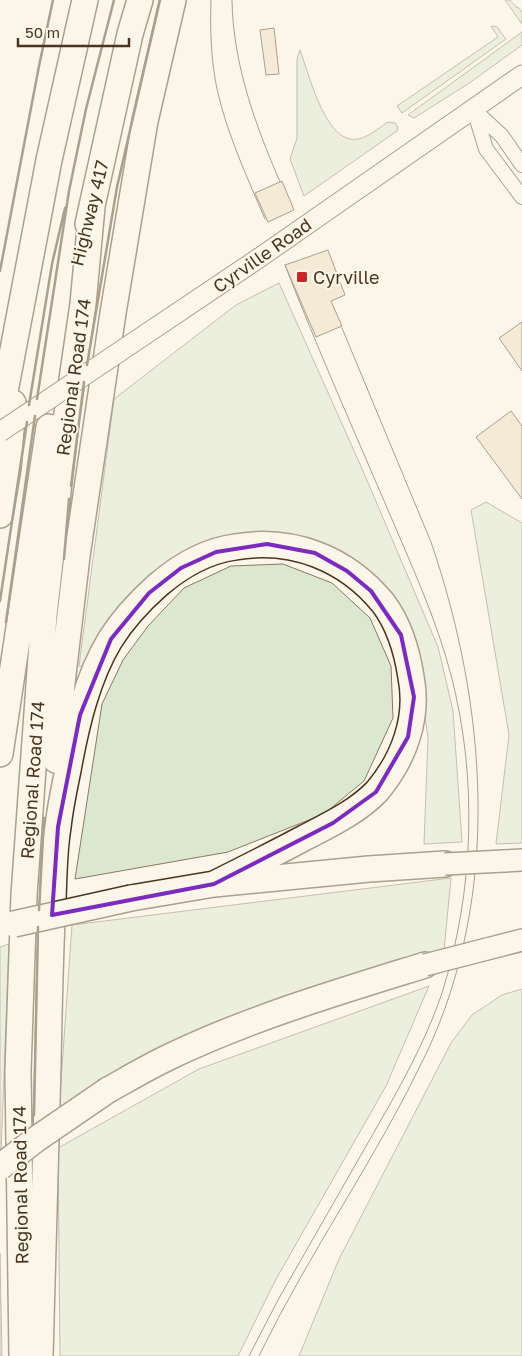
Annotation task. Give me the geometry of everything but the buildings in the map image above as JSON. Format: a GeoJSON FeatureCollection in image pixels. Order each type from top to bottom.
{"type":"FeatureCollection","features":[{"type":"Feature","properties":{"kind":"highway"},"geometry":{"type":"LineString","coordinates":[[0,418],[49,160],[85,0]]}},
{"type":"Feature","properties":{"kind":"highway","name":"Highway 417"},"geometry":{"type":"LineString","coordinates":[[0,754],[68,300],[92,207],[130,34],[140,0]]}},
{"type":"Feature","properties":{"kind":"highway"},"geometry":{"type":"LineString","coordinates":[[58,827],[53,805],[62,683],[77,556],[113,313],[145,121],[173,0]]}},
{"type":"Feature","properties":{"kind":"highway","name":"Regional Road 174"},"geometry":{"type":"LineString","coordinates":[[22,1356],[18,1071],[24,895],[44,615],[66,420],[83,304],[92,207]]}},
{"type":"Feature","properties":{"kind":"highway"},"geometry":{"type":"LineString","coordinates":[[0,515],[8,468],[20,316]]}},
{"type":"Feature","properties":{"kind":"highway"},"geometry":{"type":"LineString","coordinates":[[40,1356],[51,941],[58,827],[74,736],[91,682],[111,639],[136,606],[149,592],[181,568],[232,547],[267,544],[283,545],[315,553],[332,561],[359,580],[384,605],[393,619],[401,635],[414,697],[408,737],[399,758],[376,792],[356,809],[324,828],[214,884]]}},
{"type":"Feature","properties":{"kind":"highway"},"geometry":{"type":"LineString","coordinates":[[0,928],[131,898],[214,884],[369,869],[445,864]]}},
{"type":"Feature","properties":{"kind":"highway"},"geometry":{"type":"LineString","coordinates":[[0,1167],[35,1140],[108,1090],[168,1057],[259,1019],[425,965]]}},
{"type":"Feature","properties":{"kind":"main road","name":"Cyrville Road"},"geometry":{"type":"LineString","coordinates":[[0,432],[260,258],[522,75]]}},
{"type":"Feature","properties":{"kind":"main road"},"geometry":{"type":"LineString","coordinates":[[445,864],[513,861]]}},
{"type":"Feature","properties":{"kind":"main road"},"geometry":{"type":"LineString","coordinates":[[425,965],[522,940]]}},
{"type":"Feature","properties":{"kind":"street"},"geometry":{"type":"LineString","coordinates":[[474,110],[502,136],[522,165]]}},
{"type":"Feature","properties":{"kind":"street"},"geometry":{"type":"LineString","coordinates":[[474,110],[486,149],[522,197]]}},
{"type":"Feature","properties":{"kind":"highlighted area"},"geometry":{"type":"Polygon","coordinates":[[[267,544],[315,553],[347,571],[371,591],[401,635],[414,697],[408,737],[376,792],[333,823],[214,884],[52,915],[58,827],[80,715],[111,639],[149,593],[181,568],[216,552],[267,544]]]}},
{"type":"Feature","properties":{"kind":"green space"},"geometry":{"type":"Polygon","coordinates":[[[505,0],[510,0],[522,12],[522,24],[505,0]]]}},
{"type":"Feature","properties":{"kind":"green space"},"geometry":{"type":"Polygon","coordinates":[[[491,26],[497,27],[506,39],[402,113],[397,106],[498,37],[491,26]]]}},
{"type":"Feature","properties":{"kind":"green space"},"geometry":{"type":"Polygon","coordinates":[[[522,32],[522,45],[468,84],[414,118],[408,115],[522,32]]]}},
{"type":"Feature","properties":{"kind":"green space"},"geometry":{"type":"Polygon","coordinates":[[[300,50],[318,101],[332,126],[341,135],[350,139],[360,139],[388,122],[395,123],[398,127],[397,131],[304,196],[290,159],[297,138],[297,59],[300,50]]]}},
{"type":"Feature","properties":{"kind":"green space"},"geometry":{"type":"Polygon","coordinates":[[[279,283],[363,471],[438,647],[453,711],[462,842],[424,844],[428,738],[416,652],[362,568],[338,550],[281,533],[257,533],[208,545],[87,668],[79,666],[114,399],[236,305],[279,283]]]}},
{"type":"Feature","properties":{"kind":"green space"},"geometry":{"type":"Polygon","coordinates":[[[486,502],[522,523],[522,843],[496,844],[509,735],[471,510],[486,502]]]}},
{"type":"Feature","properties":{"kind":"green space"},"geometry":{"type":"Polygon","coordinates":[[[283,564],[332,583],[370,618],[391,666],[393,718],[364,781],[324,814],[228,852],[75,879],[102,704],[123,660],[148,626],[184,588],[231,566],[283,564]]]}},
{"type":"Feature","properties":{"kind":"green space"},"geometry":{"type":"Polygon","coordinates":[[[451,878],[444,950],[273,1003],[123,1066],[59,1110],[72,925],[451,878]]]}},
{"type":"Feature","properties":{"kind":"green space"},"geometry":{"type":"Polygon","coordinates":[[[9,944],[1,1154],[0,1155],[0,947],[9,944]]]}},
{"type":"Feature","properties":{"kind":"green space"},"geometry":{"type":"Polygon","coordinates":[[[429,986],[386,1086],[275,1281],[238,1356],[60,1356],[58,1148],[199,1069],[429,986]]]}},
{"type":"Feature","properties":{"kind":"green space"},"geometry":{"type":"Polygon","coordinates":[[[522,989],[522,1356],[299,1356],[339,1259],[451,1043],[472,1015],[502,995],[522,989]]]}},
{"type":"Feature","properties":{"kind":"green space"},"geometry":{"type":"Polygon","coordinates":[[[0,1253],[2,1356],[0,1356],[0,1253]]]}},
{"type":"Feature","properties":{"kind":"tram line"},"geometry":{"type":"LineString","coordinates":[[211,0],[213,67],[221,106],[232,139],[265,219]]}},
{"type":"Feature","properties":{"kind":"tram line"},"geometry":{"type":"LineString","coordinates":[[232,0],[236,47],[247,93],[262,138],[280,182]]}},
{"type":"Feature","properties":{"kind":"tram line"},"geometry":{"type":"LineString","coordinates":[[249,1356],[278,1300],[396,1092],[431,1022],[442,993],[453,954],[461,915],[469,835],[468,794],[460,714],[445,655],[432,615],[285,265]]}},
{"type":"Feature","properties":{"kind":"tram line"},"geometry":{"type":"LineString","coordinates":[[259,1356],[299,1280],[407,1093],[426,1054],[450,993],[467,929],[476,864],[478,799],[474,734],[465,669],[450,604],[431,542],[342,328]]}},
{"type":"Feature","properties":{"kind":"wall"},"geometry":{"type":"LineString","coordinates":[[0,271],[53,0]]}},
{"type":"Feature","properties":{"kind":"wall"},"geometry":{"type":"LineString","coordinates":[[37,399],[69,191],[86,109],[114,0]]}},
{"type":"Feature","properties":{"kind":"wall"},"geometry":{"type":"LineString","coordinates":[[87,365],[117,187],[160,0]]}},
{"type":"Feature","properties":{"kind":"wall"},"geometry":{"type":"LineString","coordinates":[[29,405],[52,264],[65,208]]}},
{"type":"Feature","properties":{"kind":"wall"},"geometry":{"type":"LineString","coordinates":[[71,486],[84,382]]}},
{"type":"Feature","properties":{"kind":"wall"},"geometry":{"type":"LineString","coordinates":[[6,622],[35,416]]}},
{"type":"Feature","properties":{"kind":"wall"},"geometry":{"type":"LineString","coordinates":[[0,601],[27,422]]}},
{"type":"Feature","properties":{"kind":"wall"},"geometry":{"type":"LineString","coordinates":[[64,559],[69,499]]}},
{"type":"Feature","properties":{"kind":"wall"},"geometry":{"type":"LineString","coordinates":[[39,910],[44,818]]}},
{"type":"Feature","properties":{"kind":"wall"},"geometry":{"type":"LineString","coordinates":[[34,1115],[38,927]]}},
{"type":"Feature","properties":{"kind":"place","name":"Cyrville"},"geometry":{"type":"Point","coordinates":[302,277]}}]}
